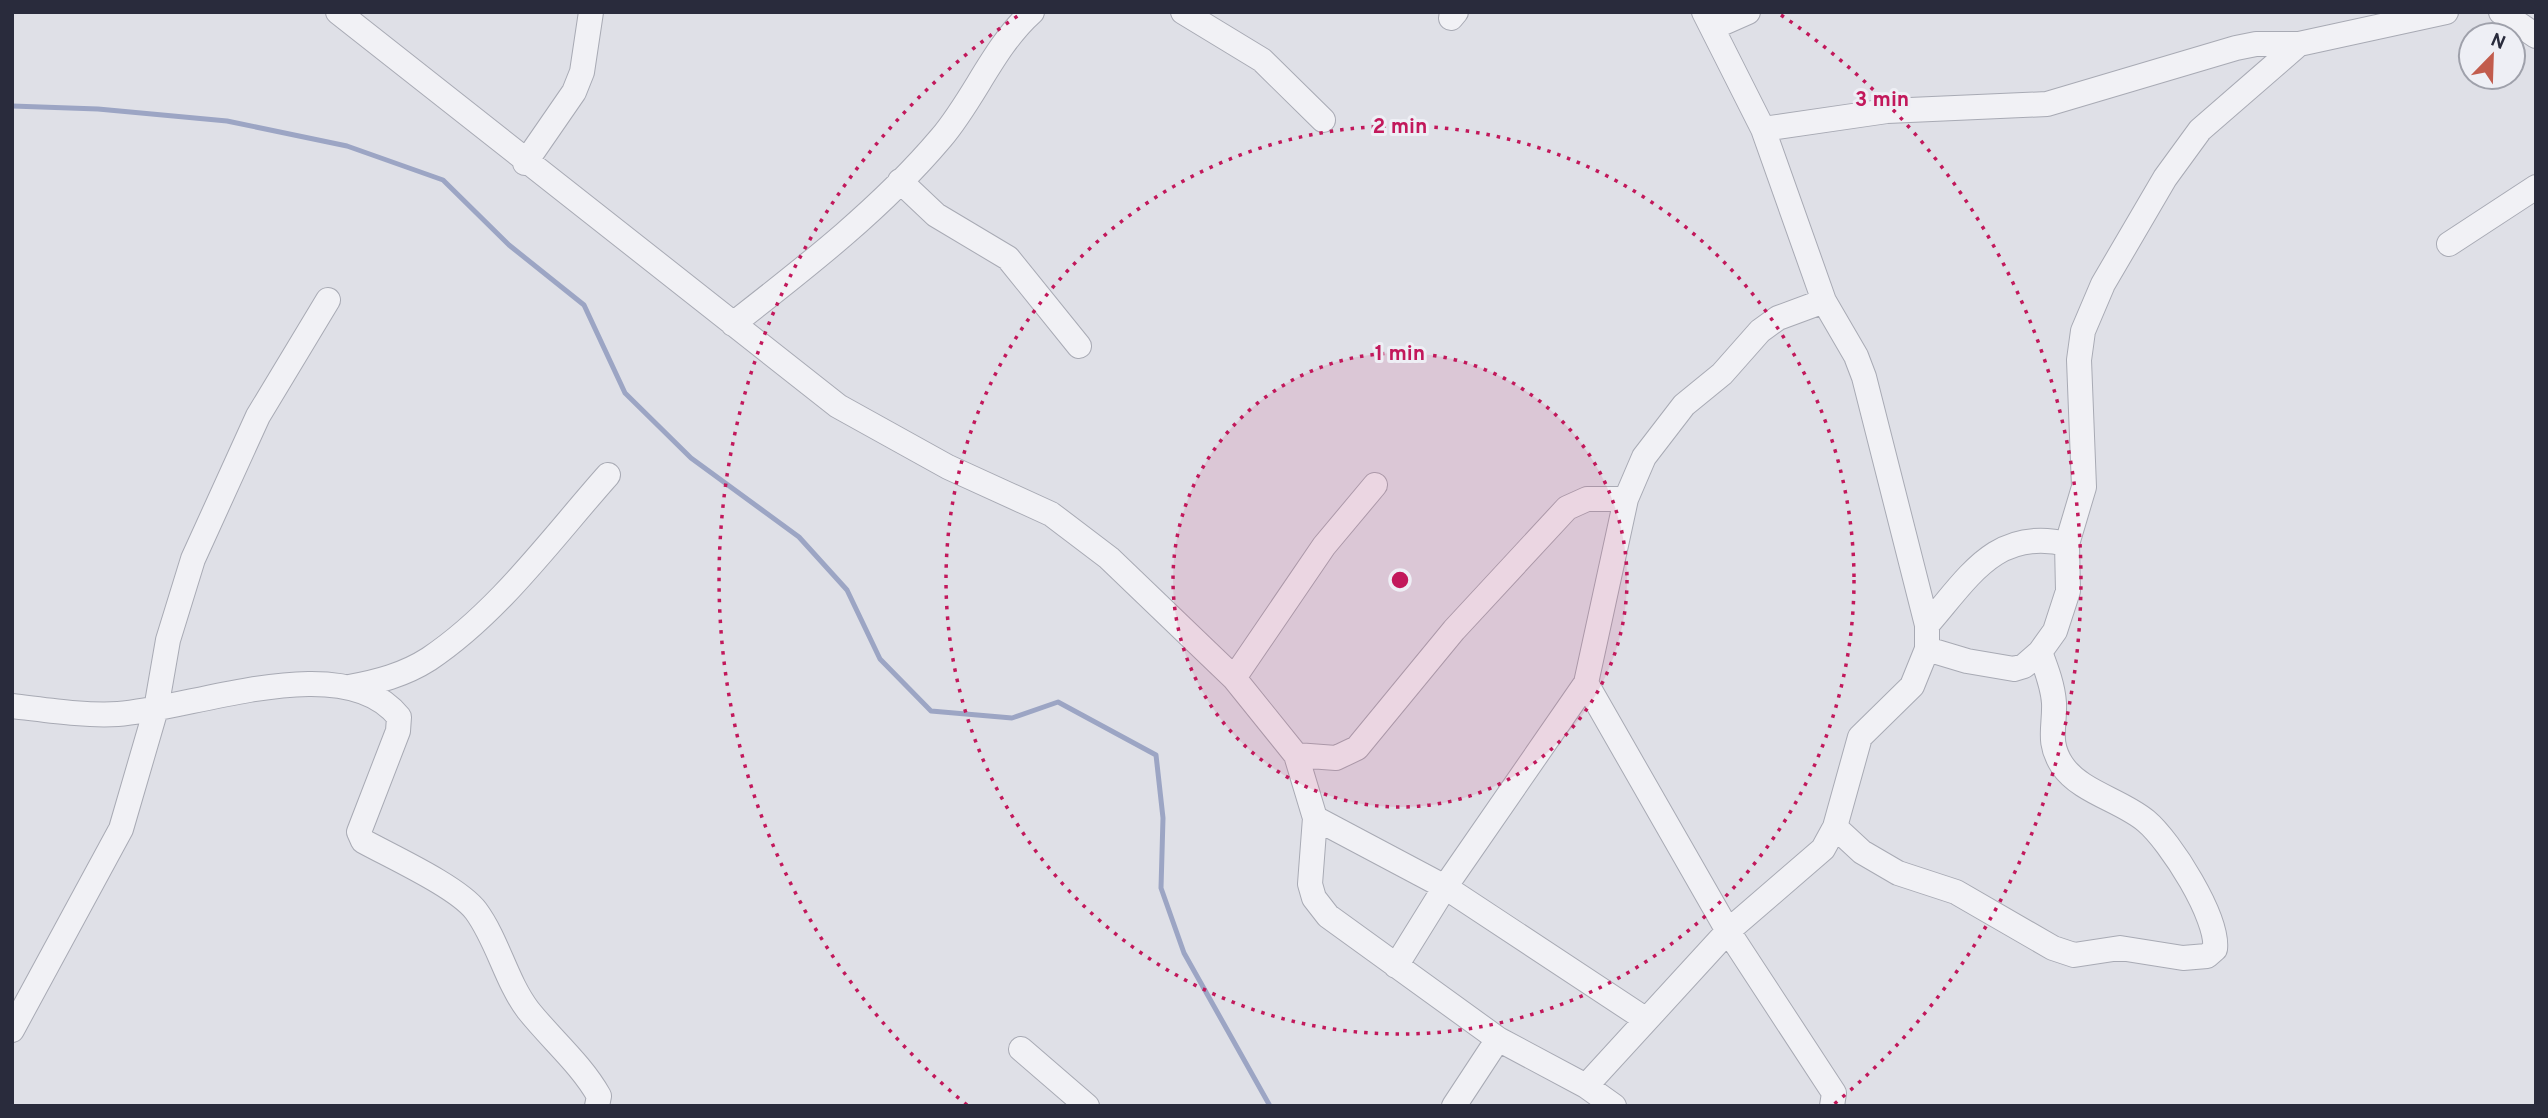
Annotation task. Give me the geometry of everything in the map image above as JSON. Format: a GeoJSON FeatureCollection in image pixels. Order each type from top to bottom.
{"type":"FeatureCollection","features":[{"type":"Feature","properties":{"kind":"street"},"geometry":{"type":"LineString","coordinates":[[338,12],[525,163],[838,406],[948,467],[1051,514],[1109,558],[1234,678],[1296,755],[1315,818],[1310,884],[1314,898],[1328,916],[1498,1039],[1586,1086],[1614,1106]]}},
{"type":"Feature","properties":{"kind":"street"},"geometry":{"type":"LineString","coordinates":[[525,163],[574,92],[582,72],[591,12]]}},
{"type":"Feature","properties":{"kind":"street"},"geometry":{"type":"LineString","coordinates":[[733,324],[847,231],[900,181],[963,109],[1003,43],[1032,12]]}},
{"type":"Feature","properties":{"kind":"street"},"geometry":{"type":"LineString","coordinates":[[1183,12],[1262,60],[1323,120]]}},
{"type":"Feature","properties":{"kind":"street"},"geometry":{"type":"LineString","coordinates":[[1748,12],[1709,20],[1763,129],[1824,302],[1856,356],[1864,377],[1927,637],[1967,661],[2014,669],[2024,666],[2040,652],[2062,617],[2068,591],[2067,544],[2084,487],[2079,360],[2082,341],[2103,284],[2165,178],[2200,130],[2299,44]]}},
{"type":"Feature","properties":{"kind":"street"},"geometry":{"type":"LineString","coordinates":[[1763,129],[1888,111],[2047,104],[2236,48],[2256,44],[2299,44],[2446,12]]}},
{"type":"Feature","properties":{"kind":"street"},"geometry":{"type":"LineString","coordinates":[[2501,12],[2536,36]]}},
{"type":"Feature","properties":{"kind":"street"},"geometry":{"type":"LineString","coordinates":[[900,181],[936,215],[1008,258],[1079,346]]}},
{"type":"Feature","properties":{"kind":"street"},"geometry":{"type":"LineString","coordinates":[[2449,244],[2536,187]]}},
{"type":"Feature","properties":{"kind":"street"},"geometry":{"type":"LineString","coordinates":[[12,1030],[121,829],[156,709],[167,640],[193,559],[258,416],[328,300]]}},
{"type":"Feature","properties":{"kind":"street"},"geometry":{"type":"LineString","coordinates":[[1396,965],[1445,887],[1586,682],[1626,499],[1644,457],[1684,405],[1722,374],[1760,331],[1778,318],[1824,302]]}},
{"type":"Feature","properties":{"kind":"street"},"geometry":{"type":"LineString","coordinates":[[344,688],[384,680],[428,659],[496,602],[608,475]]}},
{"type":"Feature","properties":{"kind":"street"},"geometry":{"type":"LineString","coordinates":[[1234,678],[1324,546],[1376,485]]}},
{"type":"Feature","properties":{"kind":"street"},"geometry":{"type":"LineString","coordinates":[[1296,755],[1336,758],[1357,748],[1454,630],[1567,508],[1587,499],[1626,499]]}},
{"type":"Feature","properties":{"kind":"street"},"geometry":{"type":"LineString","coordinates":[[1586,1086],[1728,931],[1806,867],[1823,849],[1835,827],[1860,737],[1912,686],[1927,637],[1977,567],[1999,551],[2022,540],[2043,538],[2067,544]]}},
{"type":"Feature","properties":{"kind":"street"},"geometry":{"type":"LineString","coordinates":[[1835,827],[1862,852],[1898,873],[1956,892],[2053,948],[2074,955],[2120,948],[2183,958],[2207,956],[2215,949],[2214,925],[2207,908],[2155,830],[2116,800],[2077,780],[2061,764],[2050,734],[2054,704],[2040,652]]}},
{"type":"Feature","properties":{"kind":"street"},"geometry":{"type":"LineString","coordinates":[[1586,682],[1728,931],[1834,1093],[1832,1106]]}},
{"type":"Feature","properties":{"kind":"street"},"geometry":{"type":"LineString","coordinates":[[12,706],[116,714],[156,709],[259,687],[314,683],[375,697],[390,706],[399,717],[398,731],[359,827],[363,841],[457,894],[475,909],[492,936],[527,1008],[590,1080],[599,1096],[597,1106]]}},
{"type":"Feature","properties":{"kind":"street"},"geometry":{"type":"LineString","coordinates":[[1315,818],[1445,887],[1645,1019]]}},
{"type":"Feature","properties":{"kind":"street"},"geometry":{"type":"LineString","coordinates":[[1454,1106],[1498,1039]]}},
{"type":"Feature","properties":{"kind":"street"},"geometry":{"type":"LineString","coordinates":[[1021,1049],[1087,1106]]}},
{"type":"Feature","properties":{"kind":"waterway"},"geometry":{"type":"LineString","coordinates":[[12,106],[98,109],[227,121],[347,146],[443,180],[509,245],[584,305],[625,393],[691,458],[799,537],[847,590],[880,659],[931,711],[1012,718],[1058,702],[1156,755],[1163,818],[1161,888],[1184,953],[1270,1106]]}}]}
